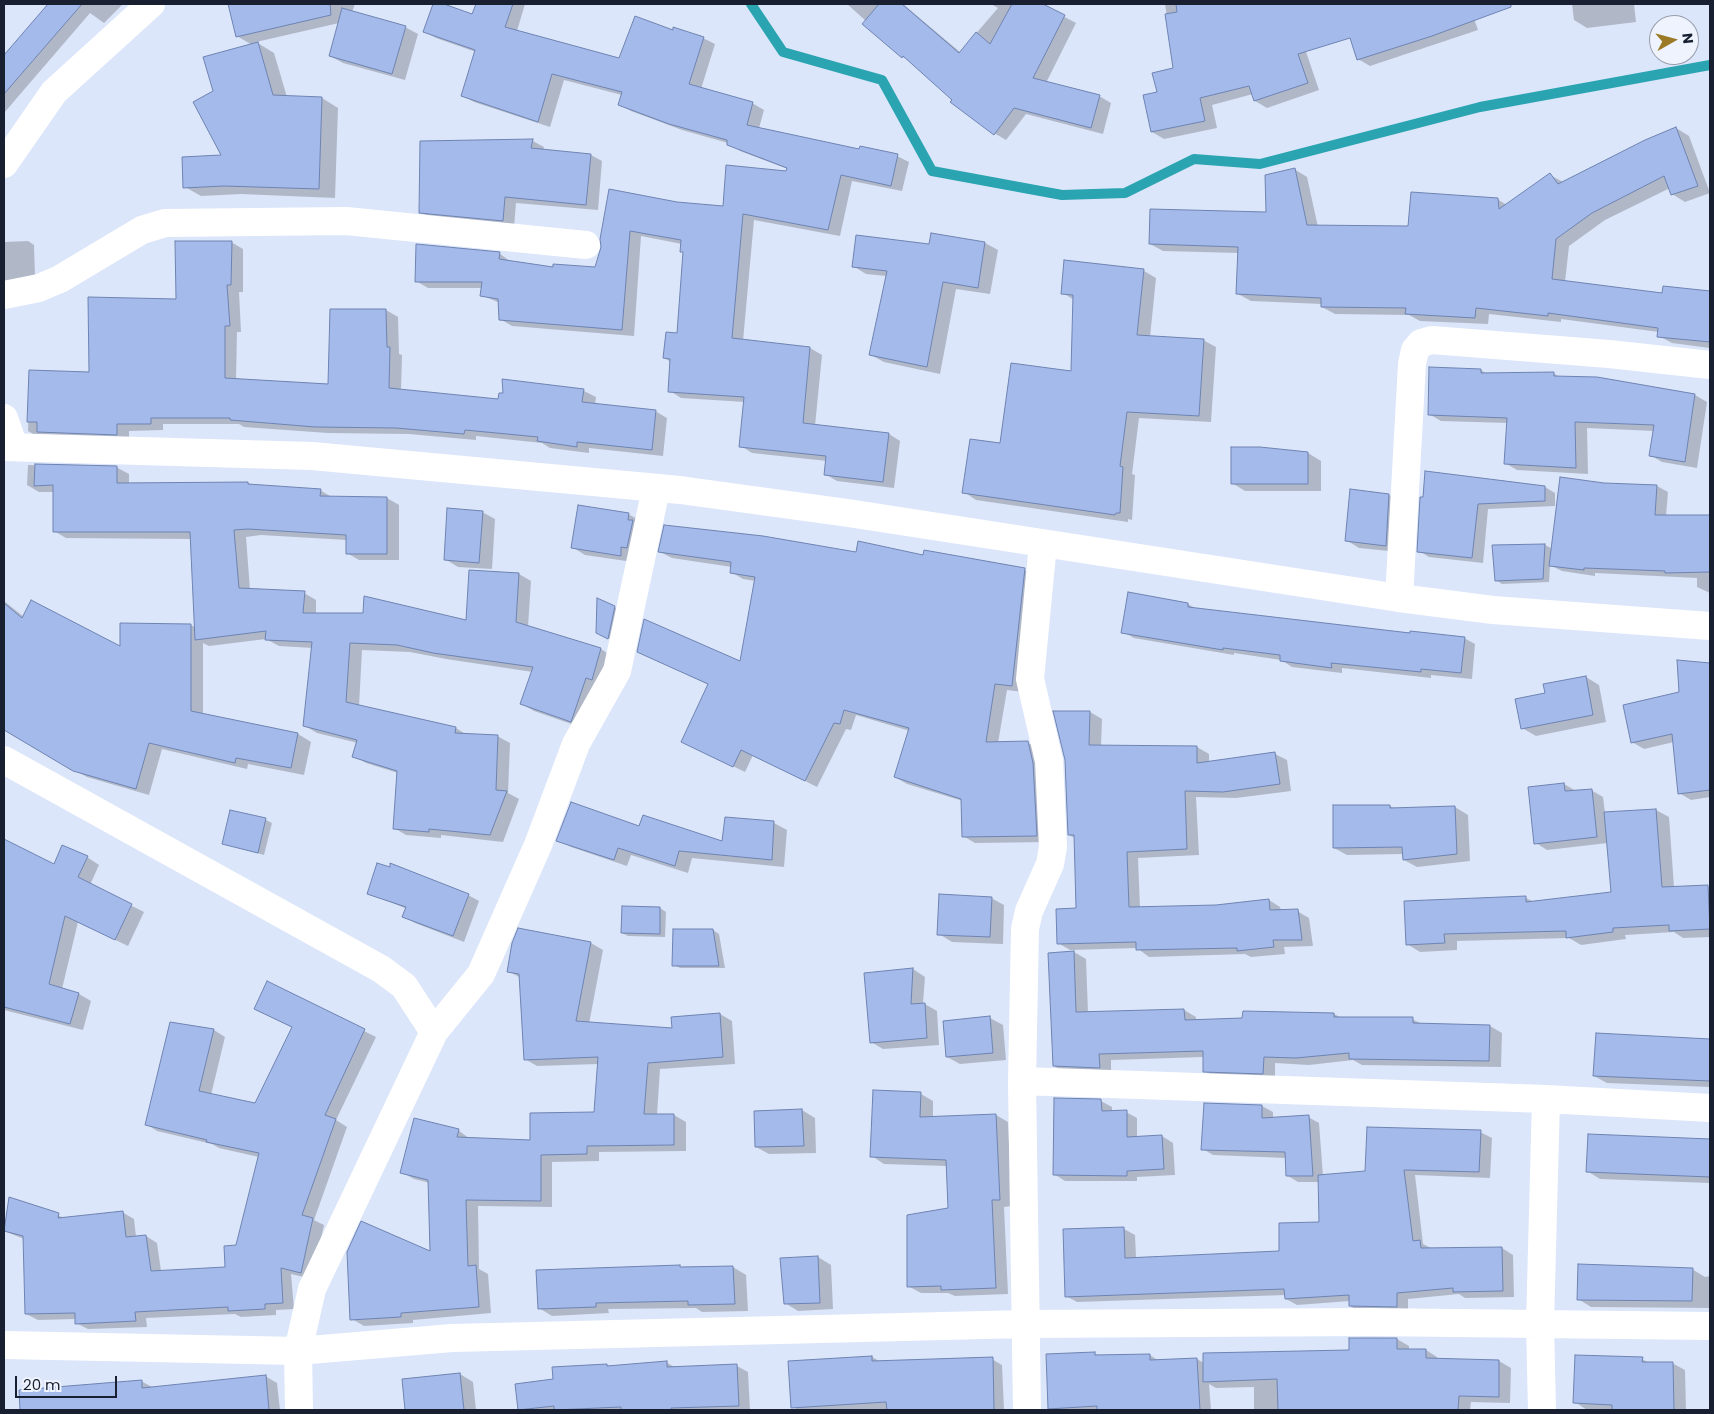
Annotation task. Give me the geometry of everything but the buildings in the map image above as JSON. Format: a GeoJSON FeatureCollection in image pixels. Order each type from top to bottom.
{"type":"FeatureCollection","features":[{"type":"Feature","properties":{"kind":"street"},"geometry":{"type":"LineString","coordinates":[[4,164],[54,92],[151,4]]}},
{"type":"Feature","properties":{"kind":"street"},"geometry":{"type":"LineString","coordinates":[[4,294],[39,288],[60,279],[142,230],[165,223],[346,222],[586,245]]}},
{"type":"Feature","properties":{"kind":"street"},"geometry":{"type":"LineString","coordinates":[[1399,598],[1412,364],[1415,350],[1421,343],[1432,340],[1609,354],[1710,365]]}},
{"type":"Feature","properties":{"kind":"street"},"geometry":{"type":"LineString","coordinates":[[4,418],[9,447],[312,456],[656,489],[848,513],[1399,598],[1493,610],[1710,626]]}},
{"type":"Feature","properties":{"kind":"street"},"geometry":{"type":"LineString","coordinates":[[299,1410],[298,1351],[312,1289],[434,1032],[481,974],[538,845],[576,744],[617,671],[656,489]]}},
{"type":"Feature","properties":{"kind":"street"},"geometry":{"type":"LineString","coordinates":[[1027,1410],[1022,1081],[1025,928],[1029,912],[1050,864],[1053,847],[1049,761],[1030,679],[1043,544]]}},
{"type":"Feature","properties":{"kind":"street"},"geometry":{"type":"LineString","coordinates":[[4,760],[381,969],[404,986],[434,1032]]}},
{"type":"Feature","properties":{"kind":"street"},"geometry":{"type":"LineString","coordinates":[[1022,1081],[1546,1099],[1710,1108]]}},
{"type":"Feature","properties":{"kind":"street"},"geometry":{"type":"LineString","coordinates":[[1542,1410],[1540,1324],[1546,1099]]}},
{"type":"Feature","properties":{"kind":"street"},"geometry":{"type":"LineString","coordinates":[[4,1345],[298,1351],[452,1338],[1025,1324],[1540,1324],[1710,1326]]}},
{"type":"Feature","properties":{"kind":"waterway"},"geometry":{"type":"LineString","coordinates":[[751,4],[783,52],[882,80],[932,171],[1062,195],[1125,193],[1194,159],[1260,164],[1480,107],[1710,65]]}}]}
